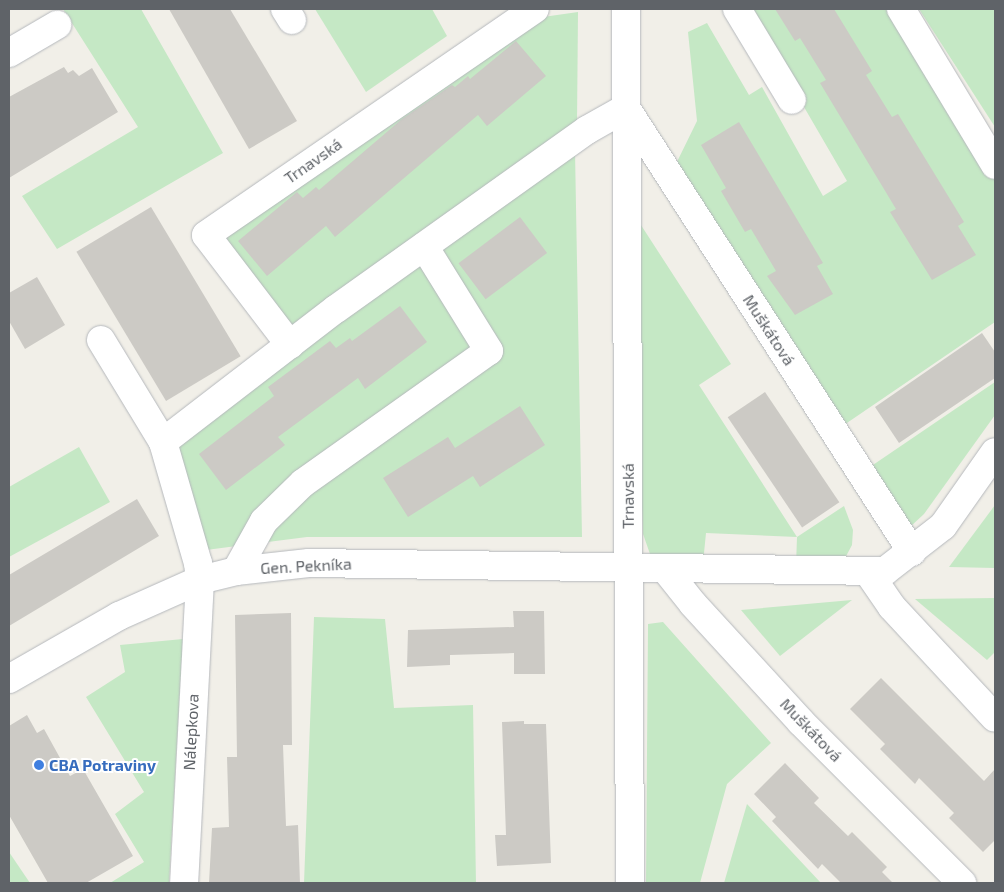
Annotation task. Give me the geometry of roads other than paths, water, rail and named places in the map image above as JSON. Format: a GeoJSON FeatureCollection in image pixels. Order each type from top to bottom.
{"type":"FeatureCollection","features":[{"type":"Feature","properties":{"kind":"street","name":"Trnavská"},"geometry":{"type":"LineString","coordinates":[[290,345],[206,235],[535,9]]}},
{"type":"Feature","properties":{"kind":"street","name":"Trnavská"},"geometry":{"type":"LineString","coordinates":[[626,9],[630,883]]}},
{"type":"Feature","properties":{"kind":"street"},"geometry":{"type":"LineString","coordinates":[[737,9],[792,100]]}},
{"type":"Feature","properties":{"kind":"street"},"geometry":{"type":"LineString","coordinates":[[901,9],[995,165]]}},
{"type":"Feature","properties":{"kind":"street"},"geometry":{"type":"LineString","coordinates":[[9,53],[57,25]]}},
{"type":"Feature","properties":{"kind":"street"},"geometry":{"type":"LineString","coordinates":[[163,442],[424,246],[587,130],[626,108]]}},
{"type":"Feature","properties":{"kind":"street","name":"Muškátová"},"geometry":{"type":"LineString","coordinates":[[626,108],[912,552]]}},
{"type":"Feature","properties":{"kind":"street"},"geometry":{"type":"LineString","coordinates":[[236,571],[264,521],[303,483],[489,351],[424,246]]}},
{"type":"Feature","properties":{"kind":"street","name":"Nálepkova"},"geometry":{"type":"LineString","coordinates":[[100,340],[163,442],[200,580],[184,883]]}},
{"type":"Feature","properties":{"kind":"street"},"geometry":{"type":"LineString","coordinates":[[628,566],[666,570],[885,571],[912,552],[943,526],[995,452]]}},
{"type":"Feature","properties":{"kind":"street","name":"Gen. Pekníka"},"geometry":{"type":"LineString","coordinates":[[9,679],[119,616],[200,580],[236,571],[309,563],[628,566]]}},
{"type":"Feature","properties":{"kind":"street","name":"Muškátová"},"geometry":{"type":"LineString","coordinates":[[666,570],[693,604],[801,722],[962,883]]}},
{"type":"Feature","properties":{"kind":"street"},"geometry":{"type":"LineString","coordinates":[[868,572],[892,607],[995,718]]}},
{"type":"Feature","properties":{"kind":"place","name":"CBA Potraviny"},"geometry":{"type":"Point","coordinates":[39,765]}}]}
